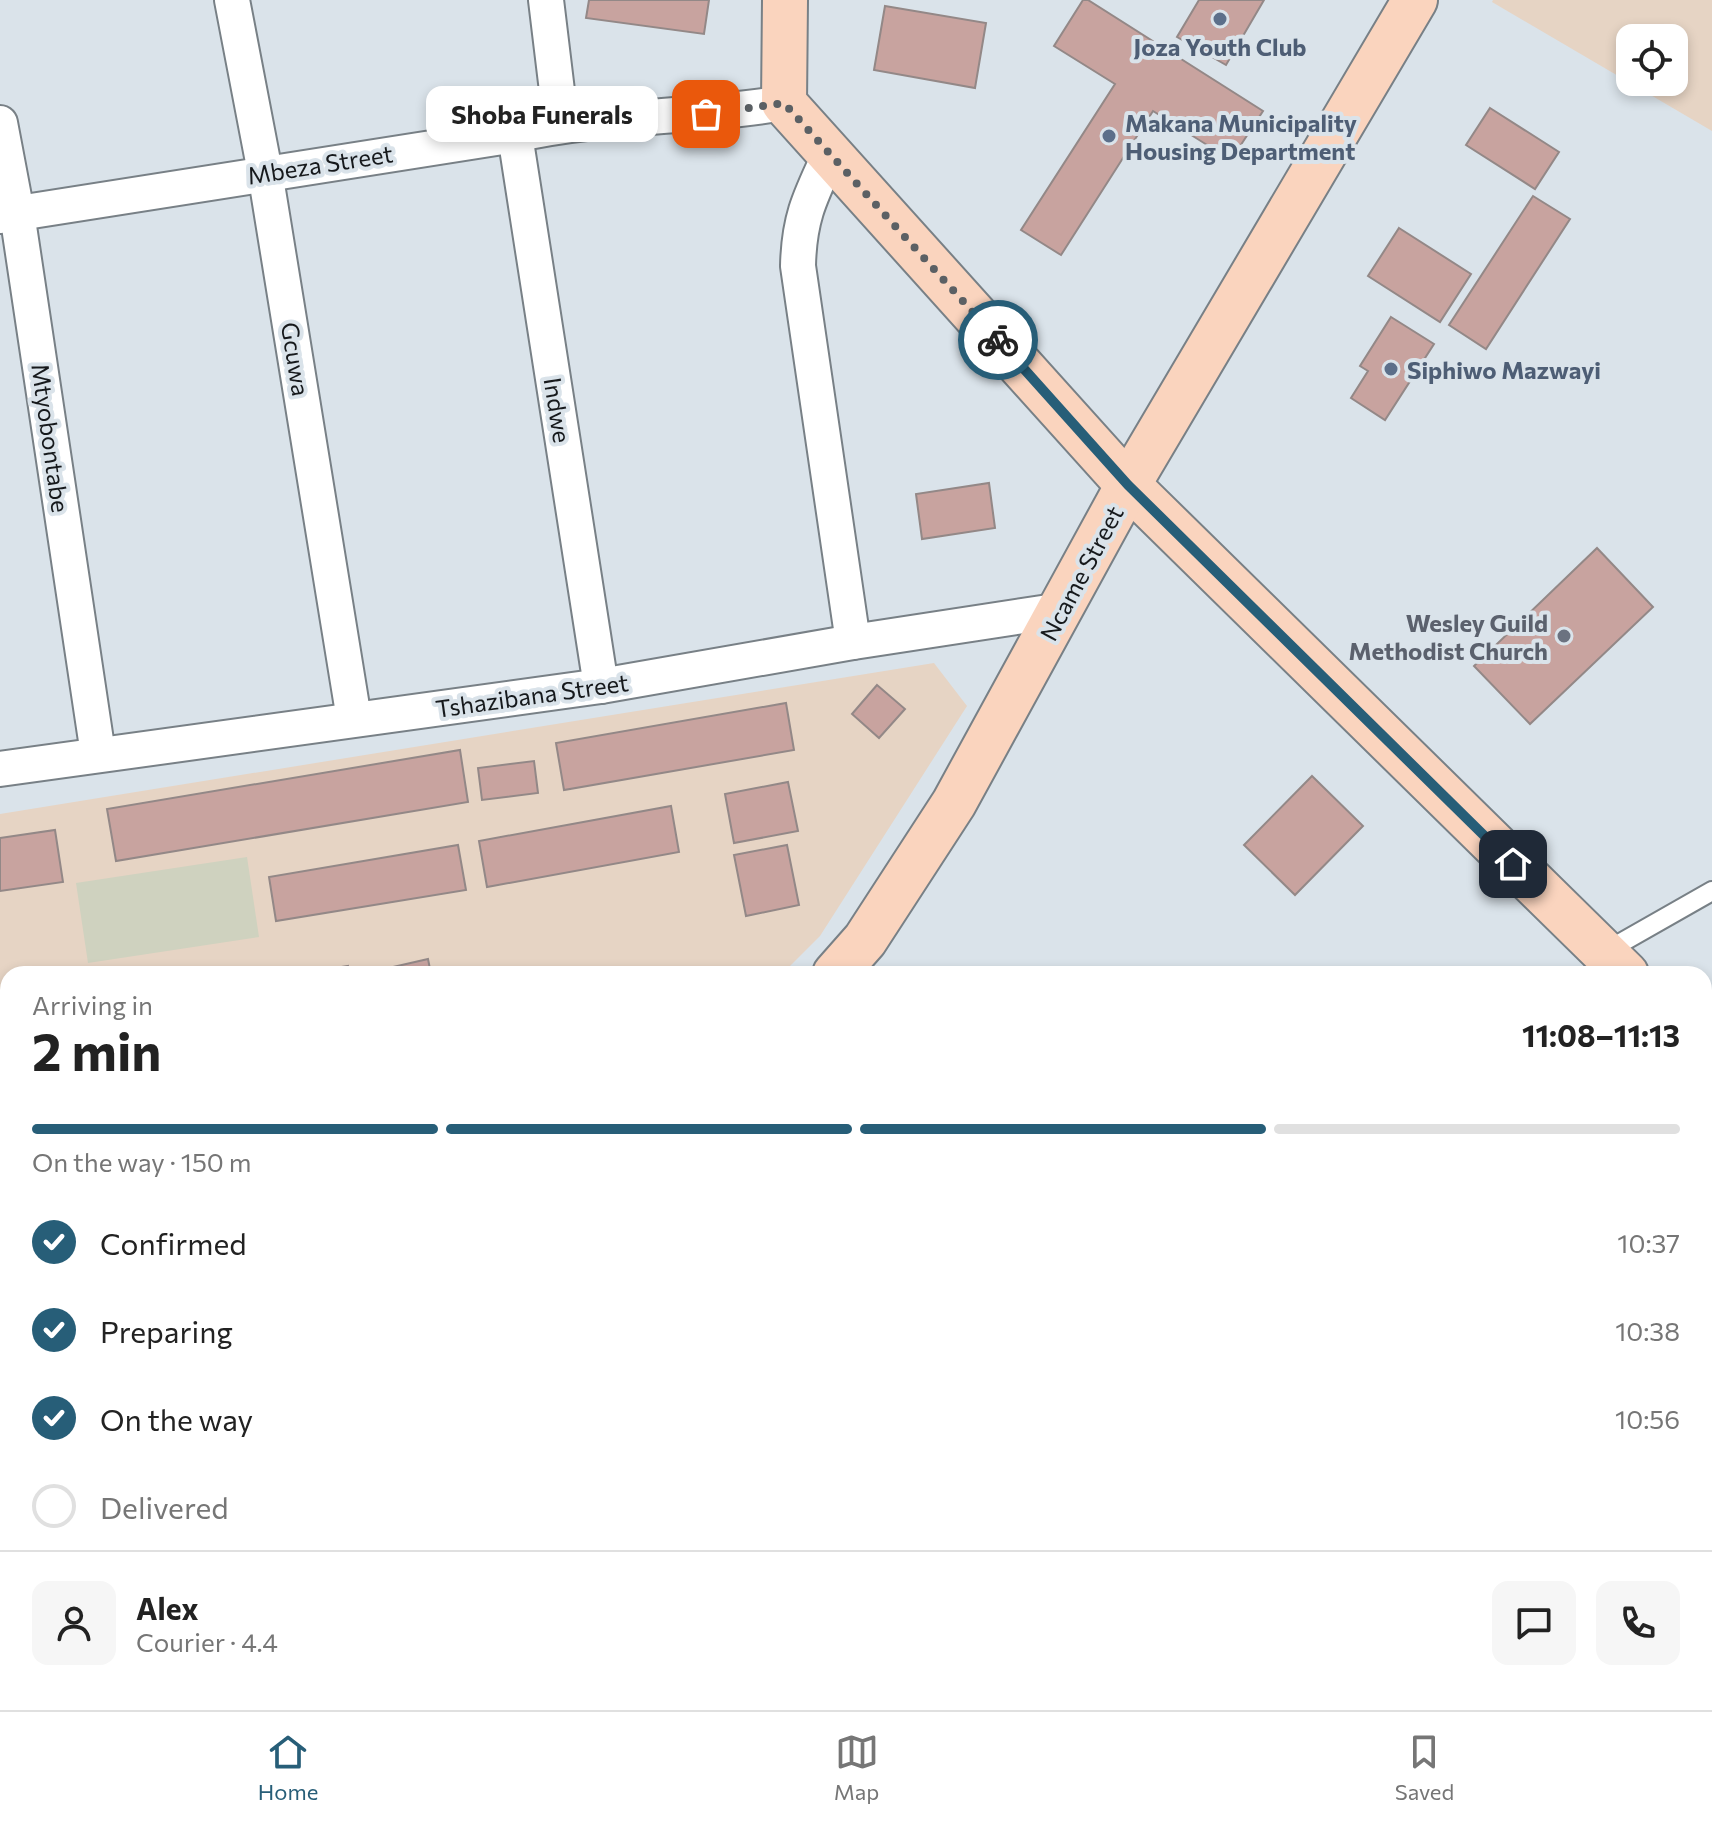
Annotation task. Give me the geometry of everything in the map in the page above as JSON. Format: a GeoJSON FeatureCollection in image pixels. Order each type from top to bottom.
{"type":"FeatureCollection","features":[{"type":"Feature","properties":{"kind":"street","name":"Gcuwa"},"geometry":{"type":"LineString","coordinates":[[232,0],[265,172],[354,719]]}},
{"type":"Feature","properties":{"kind":"street"},"geometry":{"type":"LineString","coordinates":[[546,0],[561,124]]}},
{"type":"Feature","properties":{"kind":"street"},"geometry":{"type":"LineString","coordinates":[[785,0],[784,103],[1128,485],[1614,963]]}},
{"type":"Feature","properties":{"kind":"street","name":"Ncame Street"},"geometry":{"type":"LineString","coordinates":[[842,966],[865,940],[954,803],[1128,485],[1415,0]]}},
{"type":"Feature","properties":{"kind":"street","name":"Mbeza Street"},"geometry":{"type":"LineString","coordinates":[[9,214],[515,135],[561,124],[735,112],[784,103]]}},
{"type":"Feature","properties":{"kind":"street","name":"Mtyobontabe"},"geometry":{"type":"LineString","coordinates":[[0,123],[9,214],[98,754]]}},
{"type":"Feature","properties":{"kind":"street","name":"Indwe"},"geometry":{"type":"LineString","coordinates":[[515,135],[601,686]]}},
{"type":"Feature","properties":{"kind":"street"},"geometry":{"type":"LineString","coordinates":[[830,154],[808,200],[799,232],[798,266],[853,642]]}},
{"type":"Feature","properties":{"kind":"street","name":"Tshazibana Street"},"geometry":{"type":"LineString","coordinates":[[0,769],[601,686],[853,642],[1062,610]]}},
{"type":"Feature","properties":{"kind":"lane"},"geometry":{"type":"LineString","coordinates":[[1614,963],[1712,891]]}},
{"type":"Feature","properties":{"kind":"shaded area"},"geometry":{"type":"Polygon","coordinates":[[[1493,0],[1712,0],[1712,131],[1652,96],[1688,96],[1688,24],[1616,24],[1616,75],[1493,0]]]}},
{"type":"Feature","properties":{"kind":"shaded area"},"geometry":{"type":"Polygon","coordinates":[[[934,663],[967,706],[820,936],[790,966],[0,966],[0,814],[934,663]]]}},
{"type":"Feature","properties":{"kind":"green space"},"geometry":{"type":"Polygon","coordinates":[[[247,857],[259,937],[88,963],[76,883],[247,857]]]}},
{"type":"Feature","properties":{"kind":"building"},"geometry":{"type":"Polygon","coordinates":[[[589,0],[709,0],[704,34],[586,18],[589,0]]]}},
{"type":"Feature","properties":{"kind":"building","name":"Makana Municipality Housing Department"},"geometry":{"type":"Polygon","coordinates":[[[1083,0],[1088,0],[1263,111],[1231,160],[1153,111],[1061,255],[1021,230],[1115,84],[1054,46],[1083,0]]]}},
{"type":"Feature","properties":{"kind":"building","name":"Joza Youth Club"},"geometry":{"type":"Polygon","coordinates":[[[1199,0],[1264,0],[1226,65],[1177,37],[1199,0]]]}},
{"type":"Feature","properties":{"kind":"building"},"geometry":{"type":"Polygon","coordinates":[[[885,6],[986,23],[975,88],[874,70],[885,6]]]}},
{"type":"Feature","properties":{"kind":"building"},"geometry":{"type":"Polygon","coordinates":[[[1490,108],[1559,152],[1535,189],[1466,145],[1490,108]]]}},
{"type":"Feature","properties":{"kind":"building"},"geometry":{"type":"Polygon","coordinates":[[[1533,196],[1570,219],[1486,349],[1449,325],[1533,196]]]}},
{"type":"Feature","properties":{"kind":"building"},"geometry":{"type":"Polygon","coordinates":[[[1399,228],[1471,274],[1440,322],[1368,276],[1399,228]]]}},
{"type":"Feature","properties":{"kind":"building","name":"Siphiwo Mazwayi"},"geometry":{"type":"Polygon","coordinates":[[[1391,317],[1434,344],[1385,420],[1351,398],[1368,371],[1360,366],[1391,317]]]}},
{"type":"Feature","properties":{"kind":"building"},"geometry":{"type":"Polygon","coordinates":[[[989,483],[995,528],[922,539],[916,494],[989,483]]]}},
{"type":"Feature","properties":{"kind":"building","name":"Wesley Guild Methodist Church"},"geometry":{"type":"Polygon","coordinates":[[[1597,548],[1653,607],[1530,724],[1474,666],[1597,548]]]}},
{"type":"Feature","properties":{"kind":"building"},"geometry":{"type":"Polygon","coordinates":[[[877,685],[905,709],[879,738],[852,714],[877,685]]]}},
{"type":"Feature","properties":{"kind":"building"},"geometry":{"type":"Polygon","coordinates":[[[786,703],[794,750],[564,790],[556,743],[786,703]]]}},
{"type":"Feature","properties":{"kind":"building"},"geometry":{"type":"Polygon","coordinates":[[[460,750],[468,802],[116,861],[107,809],[460,750]]]}},
{"type":"Feature","properties":{"kind":"building"},"geometry":{"type":"Polygon","coordinates":[[[534,761],[538,793],[482,800],[478,768],[534,761]]]}},
{"type":"Feature","properties":{"kind":"building"},"geometry":{"type":"Polygon","coordinates":[[[1312,776],[1363,826],[1295,895],[1244,845],[1312,776]]]}},
{"type":"Feature","properties":{"kind":"building"},"geometry":{"type":"Polygon","coordinates":[[[788,782],[798,831],[734,843],[725,794],[788,782]]]}},
{"type":"Feature","properties":{"kind":"building"},"geometry":{"type":"Polygon","coordinates":[[[671,806],[679,852],[487,887],[479,841],[671,806]]]}},
{"type":"Feature","properties":{"kind":"building"},"geometry":{"type":"Polygon","coordinates":[[[55,830],[63,882],[0,891],[0,838],[55,830]]]}},
{"type":"Feature","properties":{"kind":"building"},"geometry":{"type":"Polygon","coordinates":[[[458,845],[466,890],[276,921],[269,877],[458,845]]]}},
{"type":"Feature","properties":{"kind":"building"},"geometry":{"type":"Polygon","coordinates":[[[787,845],[799,905],[746,916],[734,855],[787,845]]]}},
{"type":"Feature","properties":{"kind":"building"},"geometry":{"type":"Polygon","coordinates":[[[428,959],[429,966],[397,966],[428,959]]]}},
{"type":"Feature","properties":{"kind":"way so far"},"geometry":{"type":"LineString","coordinates":[[706,114],[784,103],[998,340]]}},
{"type":"Feature","properties":{"kind":"place","name":"Joza Youth Club"},"geometry":{"type":"Point","coordinates":[1220,19]}},
{"type":"Feature","properties":{"kind":"place","name":"Shoba Funerals"},"geometry":{"type":"Point","coordinates":[706,114]}},
{"type":"Feature","properties":{"kind":"place","name":"Makana Municipality Housing Department"},"geometry":{"type":"Point","coordinates":[1109,136]}},
{"type":"Feature","properties":{"kind":"place","name":"Siphiwo Mazwayi"},"geometry":{"type":"Point","coordinates":[1391,369]}},
{"type":"Feature","properties":{"kind":"place","name":"Wesley Guild Methodist Church"},"geometry":{"type":"Point","coordinates":[1564,636]}},
{"type":"Feature","properties":{"kind":"route"},"geometry":{"type":"LineString","coordinates":[[998,340],[1128,485],[1513,864]]}}]}
